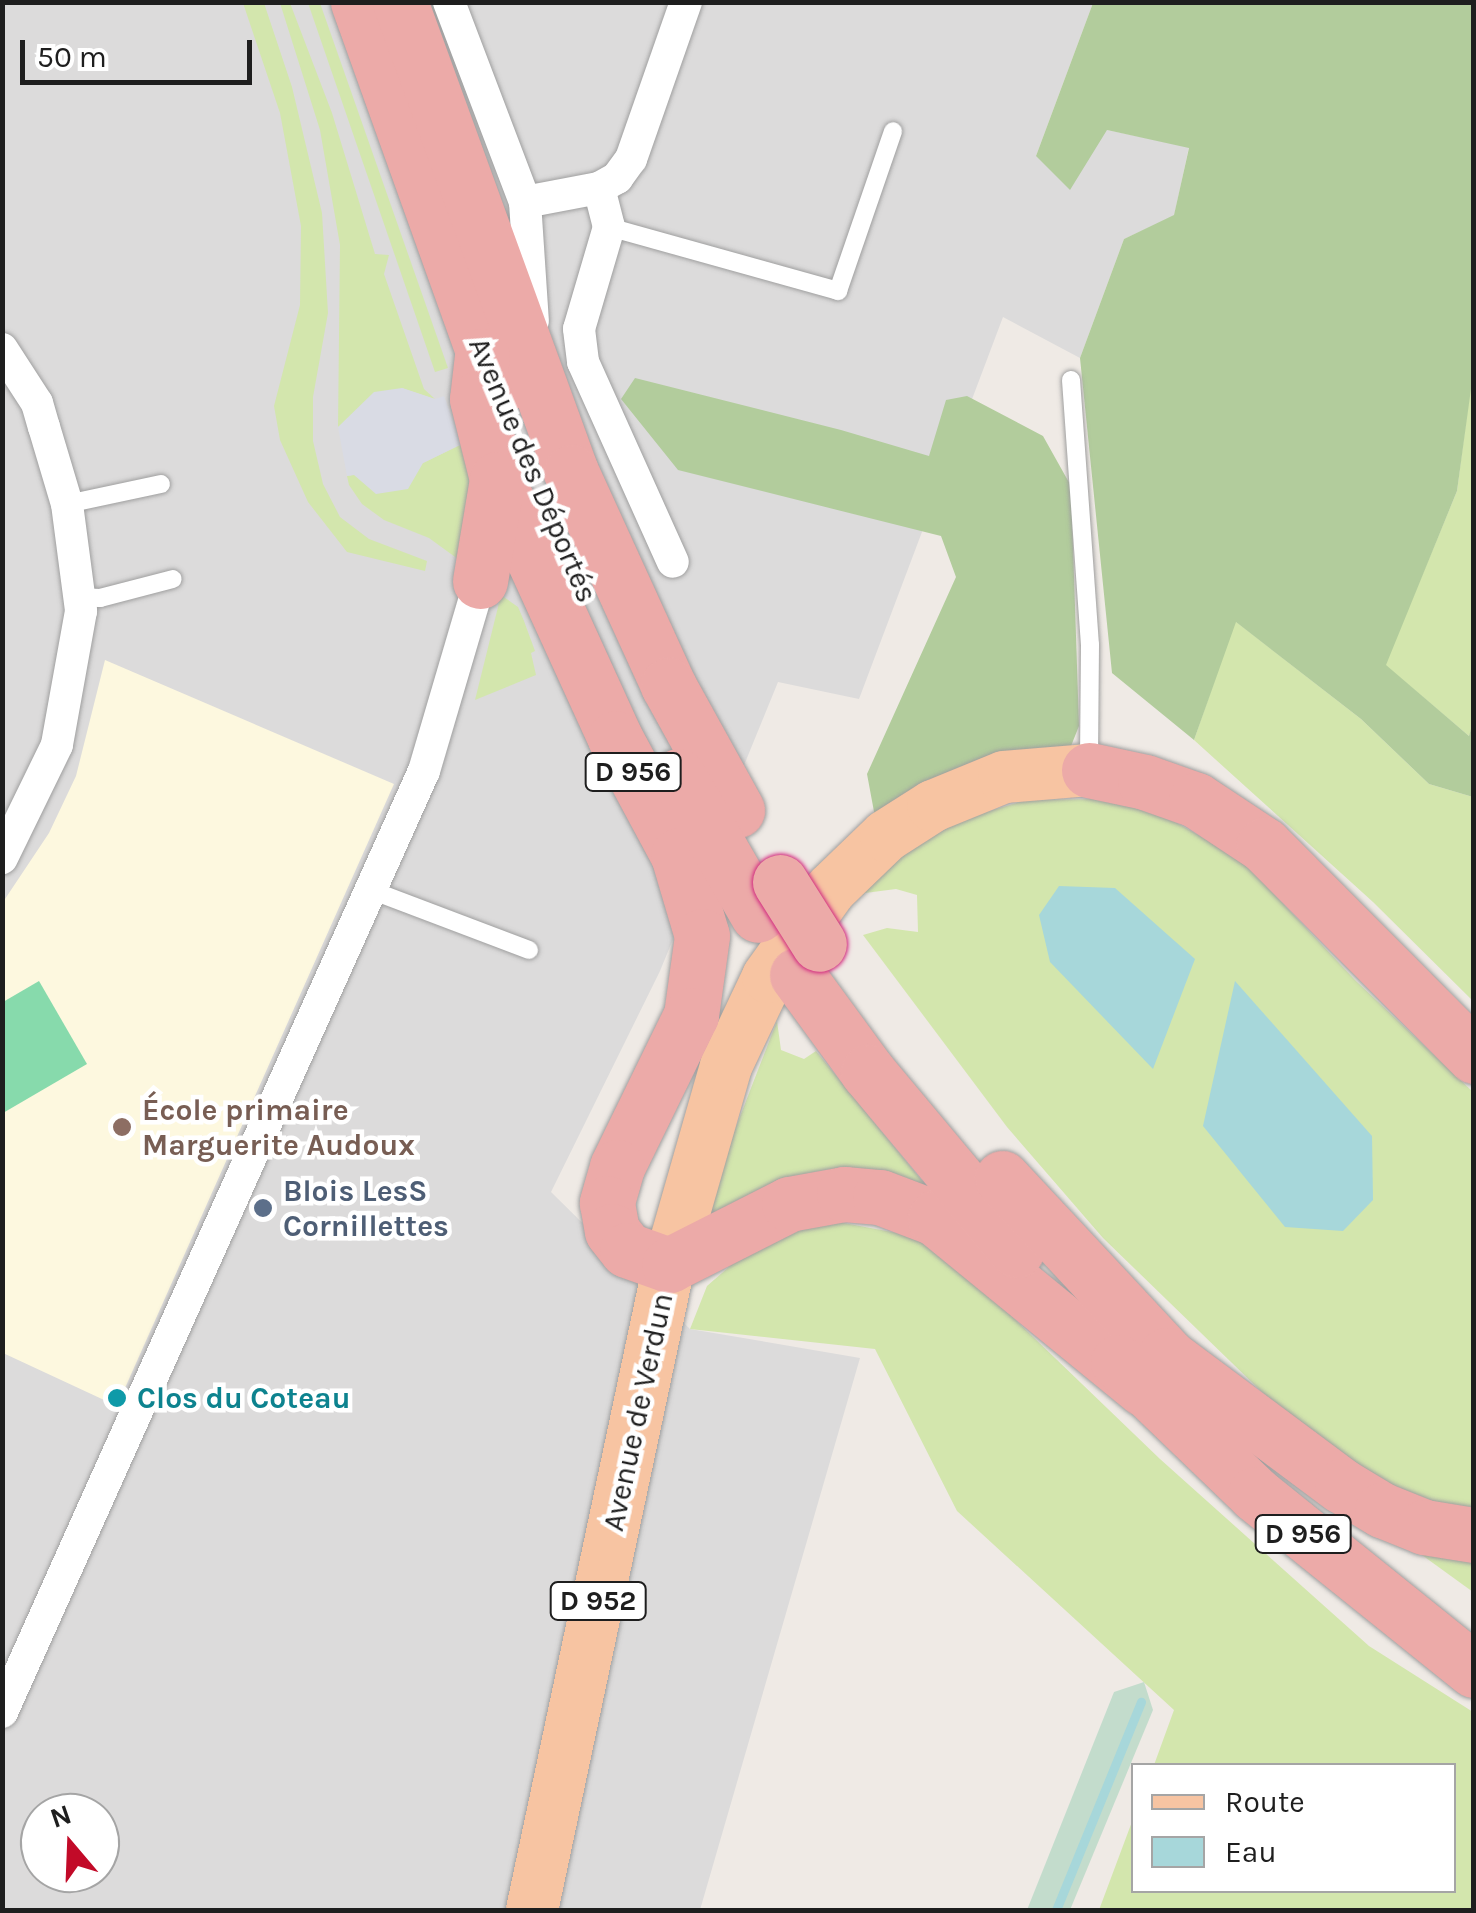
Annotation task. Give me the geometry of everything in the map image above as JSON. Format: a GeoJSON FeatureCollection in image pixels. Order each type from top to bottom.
{"type":"FeatureCollection","features":[{"type":"Feature","properties":{"kind":"highway","name":"Avenue des Déportés"},"geometry":{"type":"LineString","coordinates":[[358,2],[514,419],[668,685],[769,898],[808,960],[884,1038],[1150,1368]]}},
{"type":"Feature","properties":{"kind":"highway","name":"Avenue des Déportés"},"geometry":{"type":"LineString","coordinates":[[400,2],[514,419]]}},
{"type":"Feature","properties":{"kind":"highway","name":"D 956"},"geometry":{"type":"LineString","coordinates":[[514,419],[536,573],[615,738],[678,855],[702,936],[690,1015],[617,1166],[607,1203],[612,1231],[627,1250],[668,1266],[789,1204],[844,1194],[880,1197],[935,1218],[1016,1288],[1382,1510],[1424,1527],[1474,1536]]}},
{"type":"Feature","properties":{"kind":"highway"},"geometry":{"type":"LineString","coordinates":[[480,581],[514,419]]}},
{"type":"Feature","properties":{"kind":"highway"},"geometry":{"type":"LineString","coordinates":[[480,581],[504,570],[536,573]]}},
{"type":"Feature","properties":{"kind":"highway"},"geometry":{"type":"LineString","coordinates":[[1089,770],[1145,782],[1196,800],[1264,845],[1474,1056]]}},
{"type":"Feature","properties":{"kind":"highway","name":"D 956"},"geometry":{"type":"LineString","coordinates":[[1150,1368],[1474,1626]]}},
{"type":"Feature","properties":{"kind":"highway","name":"D 956"},"geometry":{"type":"LineString","coordinates":[[1150,1368],[1254,1494],[1474,1670]]}},
{"type":"Feature","properties":{"kind":"main road","name":"Avenue de Verdun"},"geometry":{"type":"LineString","coordinates":[[532,1910],[668,1266],[726,1066],[768,977],[831,889],[886,836],[933,806],[1004,776],[1089,770]]}},
{"type":"Feature","properties":{"kind":"street","name":"Avenue des Déportés"},"geometry":{"type":"LineString","coordinates":[[449,2],[525,202],[532,310],[514,419]]}},
{"type":"Feature","properties":{"kind":"street"},"geometry":{"type":"LineString","coordinates":[[525,202],[599,188],[616,178],[630,159],[686,2]]}},
{"type":"Feature","properties":{"kind":"street"},"geometry":{"type":"LineString","coordinates":[[599,188],[609,227],[579,330],[583,362],[673,562]]}},
{"type":"Feature","properties":{"kind":"street"},"geometry":{"type":"LineString","coordinates":[[2,349],[37,403],[67,504],[80,611],[57,745],[2,858]]}},
{"type":"Feature","properties":{"kind":"street"},"geometry":{"type":"LineString","coordinates":[[2,1712],[424,771],[480,581]]}},
{"type":"Feature","properties":{"kind":"lane"},"geometry":{"type":"LineString","coordinates":[[609,227],[838,291],[892,131]]}},
{"type":"Feature","properties":{"kind":"lane"},"geometry":{"type":"LineString","coordinates":[[1071,380],[1090,645],[1089,770]]}},
{"type":"Feature","properties":{"kind":"lane"},"geometry":{"type":"LineString","coordinates":[[67,504],[161,484]]}},
{"type":"Feature","properties":{"kind":"lane"},"geometry":{"type":"LineString","coordinates":[[79,597],[100,598],[173,580]]}},
{"type":"Feature","properties":{"kind":"lane"},"geometry":{"type":"LineString","coordinates":[[371,890],[529,950]]}},
{"type":"Feature","properties":{"kind":"shaded area"},"geometry":{"type":"Polygon","coordinates":[[[3,3],[1093,3],[1036,156],[1107,130],[1189,147],[1174,216],[1124,239],[1080,358],[1003,317],[859,699],[778,682],[660,971],[551,1192],[690,1329],[860,1358],[700,1910],[3,1910],[3,3]]]}},
{"type":"Feature","properties":{"kind":"shaded area"},"geometry":{"type":"Polygon","coordinates":[[[402,388],[435,399],[444,396],[462,444],[423,463],[408,489],[376,494],[354,475],[347,476],[338,427],[374,392],[402,388]]]}},
{"type":"Feature","properties":{"kind":"shaded area","name":"École primaire Marguerite Audoux"},"geometry":{"type":"Polygon","coordinates":[[[105,660],[394,784],[117,1406],[3,1353],[3,902],[49,833],[76,776],[105,660]]]}},
{"type":"Feature","properties":{"kind":"shaded area"},"geometry":{"type":"Polygon","coordinates":[[[633,1523],[644,1525],[609,1681],[599,1678],[633,1523]]]}},
{"type":"Feature","properties":{"kind":"green space"},"geometry":{"type":"Polygon","coordinates":[[[243,3],[264,3],[292,87],[322,213],[328,313],[313,397],[313,441],[323,484],[340,517],[369,539],[427,561],[425,571],[347,552],[308,502],[280,440],[274,406],[300,305],[301,226],[280,113],[243,3]]]}},
{"type":"Feature","properties":{"kind":"green space"},"geometry":{"type":"Polygon","coordinates":[[[280,3],[290,3],[332,113],[375,254],[389,255],[384,274],[424,389],[435,399],[402,388],[338,427],[340,245],[320,130],[280,3]]]}},
{"type":"Feature","properties":{"kind":"green space"},"geometry":{"type":"Polygon","coordinates":[[[308,3],[320,3],[448,368],[435,372],[308,3]]]}},
{"type":"Feature","properties":{"kind":"green space"},"geometry":{"type":"Polygon","coordinates":[[[1093,3],[1473,3],[1474,367],[1457,491],[1386,665],[1469,736],[1473,722],[1473,797],[1429,784],[1361,719],[1236,622],[1194,740],[1112,673],[1080,358],[1124,239],[1174,215],[1189,148],[1107,130],[1070,190],[1036,156],[1093,3]]]}},
{"type":"Feature","properties":{"kind":"green space"},"geometry":{"type":"Polygon","coordinates":[[[1473,367],[1474,722],[1469,736],[1385,665],[1457,491],[1473,367]]]}},
{"type":"Feature","properties":{"kind":"green space"},"geometry":{"type":"Polygon","coordinates":[[[635,378],[929,456],[946,400],[967,396],[1043,436],[1071,486],[1079,726],[1069,751],[875,817],[867,774],[956,577],[941,536],[678,470],[621,399],[635,378]]]}},
{"type":"Feature","properties":{"kind":"green space"},"geometry":{"type":"Polygon","coordinates":[[[462,444],[481,465],[462,562],[429,538],[384,520],[362,504],[349,485],[347,476],[423,463],[462,444]]]}},
{"type":"Feature","properties":{"kind":"green space"},"geometry":{"type":"Polygon","coordinates":[[[501,595],[518,607],[535,651],[531,653],[536,675],[475,700],[501,595]]]}},
{"type":"Feature","properties":{"kind":"green space"},"geometry":{"type":"Polygon","coordinates":[[[1235,621],[1361,719],[1429,784],[1473,797],[1473,1001],[1373,902],[1194,740],[1235,621]]]}},
{"type":"Feature","properties":{"kind":"green space"},"geometry":{"type":"Polygon","coordinates":[[[1100,799],[1163,815],[1242,860],[1356,981],[1473,1092],[1473,1523],[1328,1456],[1103,1238],[1007,1127],[863,935],[887,928],[918,932],[917,895],[896,889],[865,893],[845,909],[880,869],[943,825],[1026,800],[1100,799]]]}},
{"type":"Feature","properties":{"kind":"green space"},"geometry":{"type":"Polygon","coordinates":[[[39,981],[87,1064],[3,1113],[3,1002],[39,981]]]}},
{"type":"Feature","properties":{"kind":"green space"},"geometry":{"type":"Polygon","coordinates":[[[777,1021],[781,1050],[804,1059],[816,1051],[941,1204],[707,1230],[717,1176],[777,1021]]]}},
{"type":"Feature","properties":{"kind":"green space"},"geometry":{"type":"Polygon","coordinates":[[[828,1220],[913,1236],[974,1280],[1160,1459],[1369,1646],[1473,1712],[1473,1910],[1099,1910],[1131,1824],[1131,1893],[1456,1893],[1456,1763],[1155,1763],[1174,1710],[957,1511],[875,1349],[690,1329],[707,1286],[753,1246],[828,1220]]]}},
{"type":"Feature","properties":{"kind":"green space"},"geometry":{"type":"Polygon","coordinates":[[[1415,1550],[1473,1558],[1473,1592],[1415,1550]]]}},
{"type":"Feature","properties":{"kind":"green space"},"geometry":{"type":"Polygon","coordinates":[[[1144,1682],[1153,1710],[1070,1910],[1027,1910],[1114,1692],[1144,1682]]]}},
{"type":"Feature","properties":{"kind":"water"},"geometry":{"type":"Polygon","coordinates":[[[1059,886],[1115,888],[1195,959],[1153,1069],[1050,962],[1039,915],[1059,886]]]}},
{"type":"Feature","properties":{"kind":"water"},"geometry":{"type":"Polygon","coordinates":[[[1235,981],[1372,1136],[1373,1200],[1343,1231],[1285,1227],[1203,1126],[1235,981]]]}},
{"type":"Feature","properties":{"kind":"waterway"},"geometry":{"type":"LineString","coordinates":[[1056,1910],[1141,1702]]}},
{"type":"Feature","properties":{"kind":"place","name":"École primaire Marguerite Audoux"},"geometry":{"type":"Point","coordinates":[122,1127]}},
{"type":"Feature","properties":{"kind":"place","name":"Blois LesS Cornillettes"},"geometry":{"type":"Point","coordinates":[263,1208]}},
{"type":"Feature","properties":{"kind":"place","name":"Clos du Coteau"},"geometry":{"type":"Point","coordinates":[117,1398]}}]}
